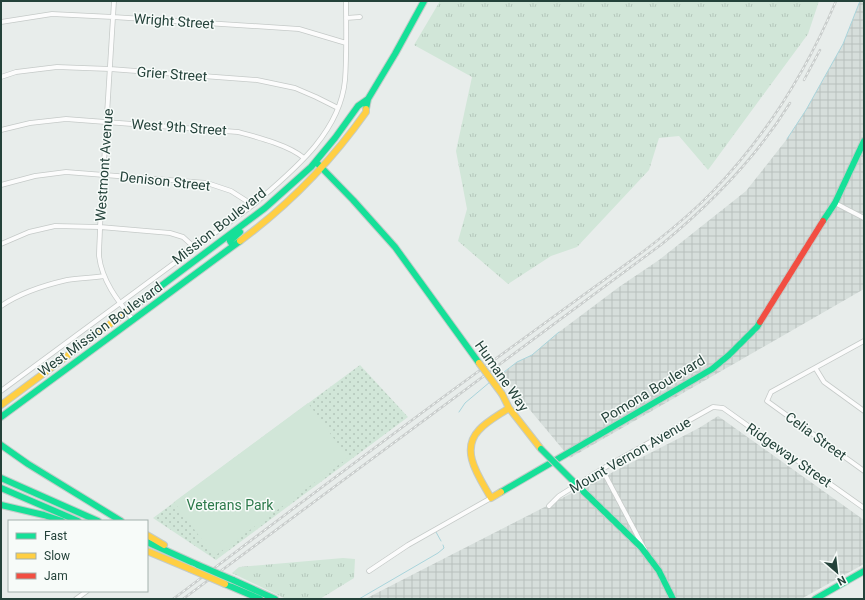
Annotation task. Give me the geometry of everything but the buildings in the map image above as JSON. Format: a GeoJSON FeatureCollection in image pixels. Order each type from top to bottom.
{"type":"FeatureCollection","features":[{"type":"Feature","properties":{"kind":"main road"},"geometry":{"type":"LineString","coordinates":[[323,168],[347,139],[366,112],[368,99],[424,1]]}},
{"type":"Feature","properties":{"kind":"main road","name":"Mission Boulevard"},"geometry":{"type":"LineString","coordinates":[[1,405],[265,208],[316,162],[358,106],[368,99]]}},
{"type":"Feature","properties":{"kind":"main road","name":"Pomona Boulevard"},"geometry":{"type":"LineString","coordinates":[[491,498],[712,369],[729,355],[757,327],[835,203],[864,141]]}},
{"type":"Feature","properties":{"kind":"main road","name":"Humane Way"},"geometry":{"type":"LineString","coordinates":[[316,162],[362,209],[395,247],[502,394],[509,408],[541,449],[632,537],[649,557],[661,575],[673,599]]}},
{"type":"Feature","properties":{"kind":"main road","name":"West Mission Boulevard"},"geometry":{"type":"LineString","coordinates":[[1,417],[279,211],[323,168]]}},
{"type":"Feature","properties":{"kind":"main road"},"geometry":{"type":"LineString","coordinates":[[233,246],[230,241],[242,230],[245,223]]}},
{"type":"Feature","properties":{"kind":"main road"},"geometry":{"type":"LineString","coordinates":[[491,498],[472,462],[469,453],[471,440],[480,430],[509,408]]}},
{"type":"Feature","properties":{"kind":"main road"},"geometry":{"type":"LineString","coordinates":[[1,446],[119,520]]}},
{"type":"Feature","properties":{"kind":"main road"},"geometry":{"type":"LineString","coordinates":[[1,478],[96,520]]}},
{"type":"Feature","properties":{"kind":"main road"},"geometry":{"type":"LineString","coordinates":[[1,488],[76,520]]}},
{"type":"Feature","properties":{"kind":"main road"},"geometry":{"type":"LineString","coordinates":[[1,505],[59,520]]}},
{"type":"Feature","properties":{"kind":"main road"},"geometry":{"type":"LineString","coordinates":[[148,536],[180,553],[190,561]]}},
{"type":"Feature","properties":{"kind":"main road"},"geometry":{"type":"LineString","coordinates":[[148,542],[275,599]]}},
{"type":"Feature","properties":{"kind":"main road"},"geometry":{"type":"LineString","coordinates":[[148,551],[260,599]]}},
{"type":"Feature","properties":{"kind":"main road"},"geometry":{"type":"LineString","coordinates":[[815,599],[864,571]]}},
{"type":"Feature","properties":{"kind":"street","name":"Westmont Avenue"},"geometry":{"type":"LineString","coordinates":[[114,1],[99,256],[104,276],[114,295],[133,320]]}},
{"type":"Feature","properties":{"kind":"street"},"geometry":{"type":"LineString","coordinates":[[1,390],[253,204],[304,158],[322,137],[332,122],[338,108],[345,81],[346,1]]}},
{"type":"Feature","properties":{"kind":"street","name":"Wright Street"},"geometry":{"type":"LineString","coordinates":[[1,22],[52,14],[113,17],[299,29],[346,43]]}},
{"type":"Feature","properties":{"kind":"street"},"geometry":{"type":"LineString","coordinates":[[346,18],[360,17]]}},
{"type":"Feature","properties":{"kind":"street","name":"Grier Street"},"geometry":{"type":"LineString","coordinates":[[1,77],[16,72],[57,67],[110,69],[257,80],[295,88],[338,108]]}},
{"type":"Feature","properties":{"kind":"street","name":"West 9th Street"},"geometry":{"type":"LineString","coordinates":[[1,130],[30,122],[66,120],[238,132],[264,139],[304,158]]}},
{"type":"Feature","properties":{"kind":"street","name":"Denison Street"},"geometry":{"type":"LineString","coordinates":[[1,185],[35,176],[66,172],[207,183],[231,191],[253,204]]}},
{"type":"Feature","properties":{"kind":"street"},"geometry":{"type":"LineString","coordinates":[[835,203],[864,218]]}},
{"type":"Feature","properties":{"kind":"street"},"geometry":{"type":"LineString","coordinates":[[1,244],[29,232],[55,226],[100,227],[170,233],[183,237],[195,248]]}},
{"type":"Feature","properties":{"kind":"street"},"geometry":{"type":"LineString","coordinates":[[1,306],[36,289],[68,280],[104,276]]}},
{"type":"Feature","properties":{"kind":"street"},"geometry":{"type":"LineString","coordinates":[[864,342],[816,369],[824,382],[864,411]]}},
{"type":"Feature","properties":{"kind":"street","name":"Celia Street"},"geometry":{"type":"LineString","coordinates":[[816,369],[771,392],[767,400],[864,471]]}},
{"type":"Feature","properties":{"kind":"street","name":"Mount Vernon Avenue"},"geometry":{"type":"LineString","coordinates":[[549,506],[559,496],[602,469],[713,407]]}},
{"type":"Feature","properties":{"kind":"street","name":"Ridgeway Street"},"geometry":{"type":"LineString","coordinates":[[713,407],[724,408],[864,508]]}},
{"type":"Feature","properties":{"kind":"street"},"geometry":{"type":"LineString","coordinates":[[602,469],[649,557]]}},
{"type":"Feature","properties":{"kind":"street","name":"Pomona Boulevard"},"geometry":{"type":"LineString","coordinates":[[368,570],[408,545],[491,498]]}},
{"type":"Feature","properties":{"kind":"street"},"geometry":{"type":"LineString","coordinates":[[76,599],[85,592]]}},
{"type":"Feature","properties":{"kind":"shaded area"},"geometry":{"type":"Polygon","coordinates":[[[860,1],[864,1],[864,289],[570,458],[501,375],[517,362],[532,355],[559,332],[619,287],[659,260],[746,191],[787,139],[806,110],[843,44],[860,1]]]}},
{"type":"Feature","properties":{"kind":"shaded area"},"geometry":{"type":"Polygon","coordinates":[[[718,416],[864,520],[864,564],[801,599],[365,599],[699,428],[718,416]]]}},
{"type":"Feature","properties":{"kind":"green space"},"geometry":{"type":"Polygon","coordinates":[[[440,1],[819,1],[808,34],[708,170],[679,136],[659,138],[649,170],[577,247],[551,256],[508,284],[458,241],[467,209],[456,151],[472,77],[414,45],[440,1]]]}},
{"type":"Feature","properties":{"kind":"green space","name":"Veterans Park"},"geometry":{"type":"Polygon","coordinates":[[[360,365],[408,417],[216,560],[153,518],[360,365]]]}},
{"type":"Feature","properties":{"kind":"green space","name":"Veterans Park"},"geometry":{"type":"Polygon","coordinates":[[[308,403],[348,458],[216,555],[211,552],[174,502],[308,403]]]}},
{"type":"Feature","properties":{"kind":"green space"},"geometry":{"type":"Polygon","coordinates":[[[343,558],[355,559],[354,578],[320,599],[286,599],[232,573],[239,567],[343,558]]]}},
{"type":"Feature","properties":{"kind":"waterway"},"geometry":{"type":"LineString","coordinates":[[787,139],[806,110],[843,44],[860,1]]}},
{"type":"Feature","properties":{"kind":"waterway"},"geometry":{"type":"LineString","coordinates":[[495,379],[517,362],[532,355],[559,332]]}},
{"type":"Feature","properties":{"kind":"waterway"},"geometry":{"type":"LineString","coordinates":[[459,412],[465,403],[490,382]]}},
{"type":"Feature","properties":{"kind":"waterway"},"geometry":{"type":"LineString","coordinates":[[436,532],[441,541]]}},
{"type":"Feature","properties":{"kind":"waterway"},"geometry":{"type":"LineString","coordinates":[[359,599],[438,553],[444,548],[443,545]]}},
{"type":"Feature","properties":{"kind":"railway"},"geometry":{"type":"LineString","coordinates":[[173,599],[425,411],[640,254],[685,218],[732,170],[767,125],[783,102],[812,53],[836,1]]}},
{"type":"Feature","properties":{"kind":"railway"},"geometry":{"type":"LineString","coordinates":[[804,80],[820,50]]}},
{"type":"Feature","properties":{"kind":"railway"},"geometry":{"type":"LineString","coordinates":[[183,599],[662,244],[716,196],[732,179],[763,142],[790,103]]}},
{"type":"Feature","properties":{"kind":"traffic: fast"},"geometry":{"type":"LineString","coordinates":[[366,109],[368,99],[424,1]]}},
{"type":"Feature","properties":{"kind":"traffic: fast"},"geometry":{"type":"LineString","coordinates":[[137,304],[265,208],[311,167],[335,138],[358,106],[368,99]]}},
{"type":"Feature","properties":{"kind":"traffic: fast"},"geometry":{"type":"LineString","coordinates":[[823,221],[835,203],[864,141]]}},
{"type":"Feature","properties":{"kind":"traffic: fast"},"geometry":{"type":"LineString","coordinates":[[316,162],[353,200],[395,247],[479,363]]}},
{"type":"Feature","properties":{"kind":"traffic: fast"},"geometry":{"type":"LineString","coordinates":[[233,246],[230,241],[240,232]]}},
{"type":"Feature","properties":{"kind":"traffic: fast"},"geometry":{"type":"LineString","coordinates":[[1,417],[240,241]]}},
{"type":"Feature","properties":{"kind":"traffic: fast"},"geometry":{"type":"LineString","coordinates":[[501,492],[712,369],[729,355],[757,327],[760,322]]}},
{"type":"Feature","properties":{"kind":"traffic: fast"},"geometry":{"type":"LineString","coordinates":[[1,445],[28,464],[119,520]]}},
{"type":"Feature","properties":{"kind":"traffic: fast"},"geometry":{"type":"LineString","coordinates":[[541,449],[583,491]]}},
{"type":"Feature","properties":{"kind":"traffic: fast"},"geometry":{"type":"LineString","coordinates":[[1,478],[96,520]]}},
{"type":"Feature","properties":{"kind":"traffic: fast"},"geometry":{"type":"LineString","coordinates":[[1,488],[76,520]]}},
{"type":"Feature","properties":{"kind":"traffic: fast"},"geometry":{"type":"LineString","coordinates":[[583,491],[641,547],[659,571],[673,599]]}},
{"type":"Feature","properties":{"kind":"traffic: fast"},"geometry":{"type":"LineString","coordinates":[[1,505],[59,520]]}},
{"type":"Feature","properties":{"kind":"traffic: fast"},"geometry":{"type":"LineString","coordinates":[[148,542],[198,565]]}},
{"type":"Feature","properties":{"kind":"traffic: fast"},"geometry":{"type":"LineString","coordinates":[[198,565],[233,580]]}},
{"type":"Feature","properties":{"kind":"traffic: fast"},"geometry":{"type":"LineString","coordinates":[[815,599],[864,571]]}},
{"type":"Feature","properties":{"kind":"traffic: fast"},"geometry":{"type":"LineString","coordinates":[[233,580],[275,599]]}},
{"type":"Feature","properties":{"kind":"traffic: fast"},"geometry":{"type":"LineString","coordinates":[[225,584],[260,599]]}},
{"type":"Feature","properties":{"kind":"traffic: slow"},"geometry":{"type":"LineString","coordinates":[[240,241],[276,212],[308,182],[352,131],[366,112],[366,109]]}},
{"type":"Feature","properties":{"kind":"traffic: slow"},"geometry":{"type":"LineString","coordinates":[[1,405],[137,304]]}},
{"type":"Feature","properties":{"kind":"traffic: slow"},"geometry":{"type":"LineString","coordinates":[[479,363],[502,394]]}},
{"type":"Feature","properties":{"kind":"traffic: slow"},"geometry":{"type":"LineString","coordinates":[[502,394],[509,408],[541,449]]}},
{"type":"Feature","properties":{"kind":"traffic: slow"},"geometry":{"type":"LineString","coordinates":[[501,492],[491,498],[473,464],[471,447],[473,438],[479,430],[489,421],[509,408]]}},
{"type":"Feature","properties":{"kind":"traffic: slow"},"geometry":{"type":"LineString","coordinates":[[148,536],[164,545]]}},
{"type":"Feature","properties":{"kind":"traffic: slow"},"geometry":{"type":"LineString","coordinates":[[148,551],[190,569]]}},
{"type":"Feature","properties":{"kind":"traffic: slow"},"geometry":{"type":"LineString","coordinates":[[190,569],[225,584]]}},
{"type":"Feature","properties":{"kind":"traffic: jam"},"geometry":{"type":"LineString","coordinates":[[760,322],[823,221]]}}]}
